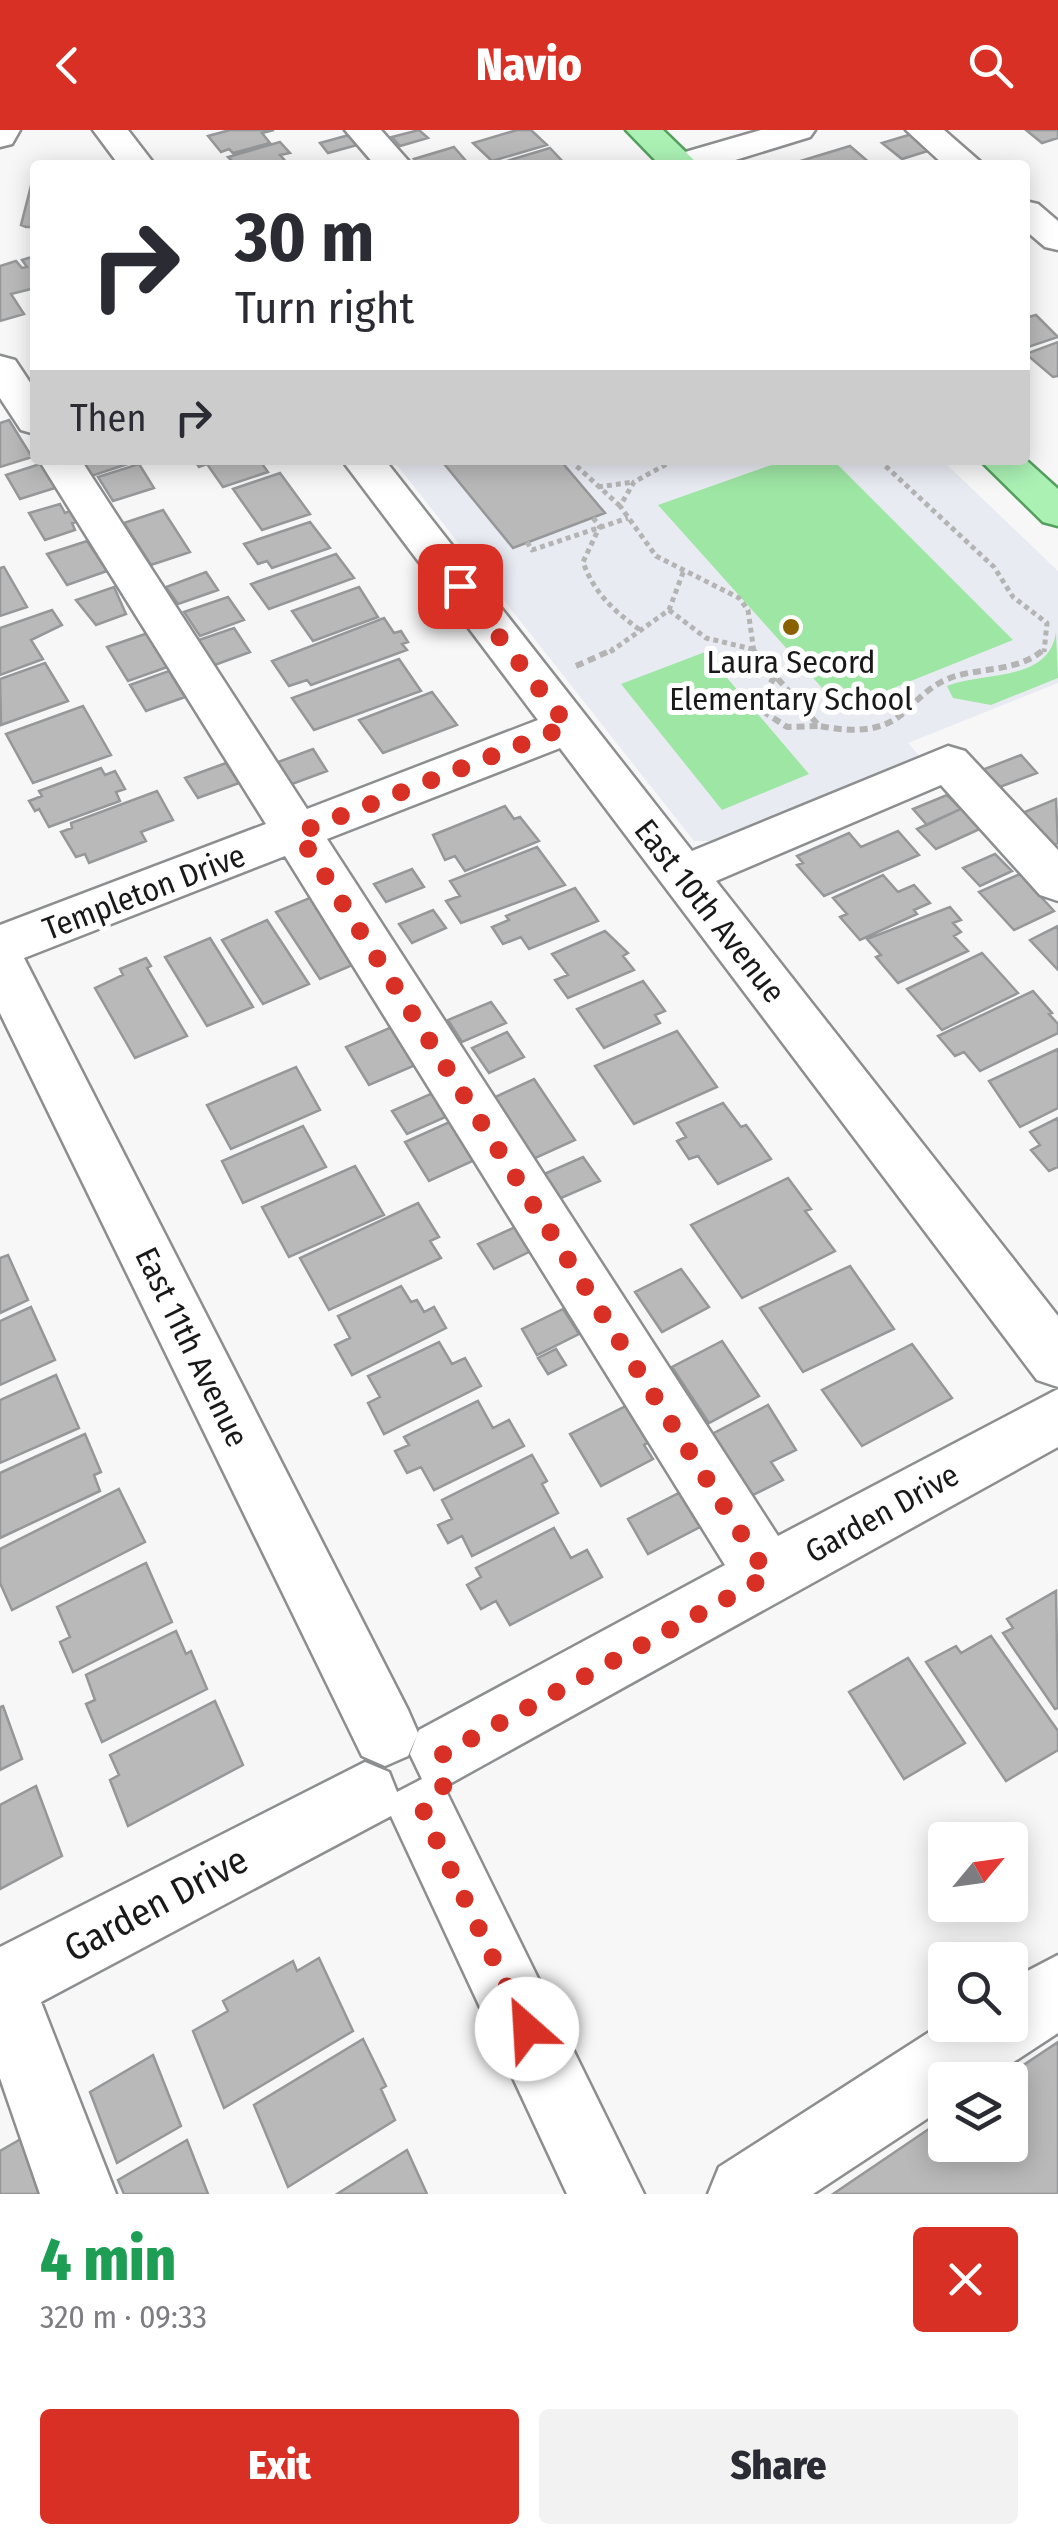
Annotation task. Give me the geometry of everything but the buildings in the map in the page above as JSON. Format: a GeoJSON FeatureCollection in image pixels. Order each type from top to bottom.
{"type":"FeatureCollection","features":[{"type":"Feature","properties":{"kind":"main road"},"geometry":{"type":"LineString","coordinates":[[643,130],[676,160]]}},
{"type":"Feature","properties":{"kind":"main road"},"geometry":{"type":"LineString","coordinates":[[1006,465],[1058,512]]}},
{"type":"Feature","properties":{"kind":"street"},"geometry":{"type":"LineString","coordinates":[[0,137],[3,130]]}},
{"type":"Feature","properties":{"kind":"street"},"geometry":{"type":"LineString","coordinates":[[110,130],[133,160]]}},
{"type":"Feature","properties":{"kind":"street"},"geometry":{"type":"LineString","coordinates":[[362,130],[389,160]]}},
{"type":"Feature","properties":{"kind":"street"},"geometry":{"type":"LineString","coordinates":[[698,160],[798,130]]}},
{"type":"Feature","properties":{"kind":"street"},"geometry":{"type":"LineString","coordinates":[[923,130],[960,160]]}},
{"type":"Feature","properties":{"kind":"street"},"geometry":{"type":"LineString","coordinates":[[1030,216],[1058,239]]}},
{"type":"Feature","properties":{"kind":"street"},"geometry":{"type":"LineString","coordinates":[[12,365],[30,409]]}},
{"type":"Feature","properties":{"kind":"street"},"geometry":{"type":"LineString","coordinates":[[63,465],[768,1576]]}},
{"type":"Feature","properties":{"kind":"street","name":"East 10th Avenue"},"geometry":{"type":"LineString","coordinates":[[366,465],[1058,1361]]}},
{"type":"Feature","properties":{"kind":"street","name":"Templeton Drive"},"geometry":{"type":"LineString","coordinates":[[0,946],[568,726]]}},
{"type":"Feature","properties":{"kind":"street"},"geometry":{"type":"LineString","coordinates":[[683,875],[948,763],[1058,882]]}},
{"type":"Feature","properties":{"kind":"street","name":"East 11th Avenue"},"geometry":{"type":"LineString","coordinates":[[0,961],[404,1774],[606,2194]]}},
{"type":"Feature","properties":{"kind":"street"},"geometry":{"type":"LineString","coordinates":[[1058,1373],[1050,1395],[1058,1416]]}},
{"type":"Feature","properties":{"kind":"street","name":"Garden Drive"},"geometry":{"type":"LineString","coordinates":[[0,1986],[404,1774],[1058,1416]]}},
{"type":"Feature","properties":{"kind":"street"},"geometry":{"type":"LineString","coordinates":[[1028,2011],[1058,1991]]}},
{"type":"Feature","properties":{"kind":"street"},"geometry":{"type":"LineString","coordinates":[[0,1994],[28,2054],[78,2194]]}},
{"type":"Feature","properties":{"kind":"street"},"geometry":{"type":"LineString","coordinates":[[746,2194],[980,2042]]}},
{"type":"Feature","properties":{"kind":"path"},"geometry":{"type":"LineString","coordinates":[[575,465],[620,506],[635,533],[661,560],[716,582],[741,599],[755,622],[752,649]]}},
{"type":"Feature","properties":{"kind":"path"},"geometry":{"type":"LineString","coordinates":[[597,487],[634,482],[665,465]]}},
{"type":"Feature","properties":{"kind":"path"},"geometry":{"type":"LineString","coordinates":[[775,676],[764,694],[761,710],[770,722],[793,729],[819,726],[851,732],[890,723],[924,690],[952,676],[1012,666],[1044,652],[1046,623],[1013,597],[994,567],[884,465]]}},
{"type":"Feature","properties":{"kind":"path"},"geometry":{"type":"LineString","coordinates":[[620,506],[634,482]]}},
{"type":"Feature","properties":{"kind":"path"},"geometry":{"type":"LineString","coordinates":[[594,518],[600,526]]}},
{"type":"Feature","properties":{"kind":"path"},"geometry":{"type":"LineString","coordinates":[[527,542],[532,550],[628,518]]}},
{"type":"Feature","properties":{"kind":"path"},"geometry":{"type":"LineString","coordinates":[[600,526],[583,562],[588,580],[606,605],[640,630]]}},
{"type":"Feature","properties":{"kind":"path"},"geometry":{"type":"LineString","coordinates":[[575,666],[607,654],[669,610],[684,570]]}},
{"type":"Feature","properties":{"kind":"path"},"geometry":{"type":"LineString","coordinates":[[669,610],[701,638],[721,646],[752,649],[819,726]]}},
{"type":"Feature","properties":{"kind":"shaded area","name":"Laura Secord Elementary School"},"geometry":{"type":"Polygon","coordinates":[[[397,465],[947,465],[1058,571],[1058,683],[908,743],[922,759],[729,841],[694,841],[397,465]]]}},
{"type":"Feature","properties":{"kind":"green space"},"geometry":{"type":"Polygon","coordinates":[[[771,465],[838,465],[1013,640],[841,709],[658,505],[771,465]]]}},
{"type":"Feature","properties":{"kind":"green space"},"geometry":{"type":"Polygon","coordinates":[[[1056,632],[1058,678],[991,705],[953,698],[947,686],[1028,668],[1041,660],[1051,648],[1056,632]]]}},
{"type":"Feature","properties":{"kind":"green space"},"geometry":{"type":"Polygon","coordinates":[[[705,652],[809,774],[722,810],[621,684],[705,652]]]}},
{"type":"Feature","properties":{"kind":"place","name":"Laura Secord Elementary School"},"geometry":{"type":"Point","coordinates":[791,627]}},
{"type":"Feature","properties":{"kind":"route"},"geometry":{"type":"LineString","coordinates":[[460,586],[568,726],[298,833],[768,1576],[443,1754],[446,1780],[434,1804],[423,1812],[527,2029]]}}]}
